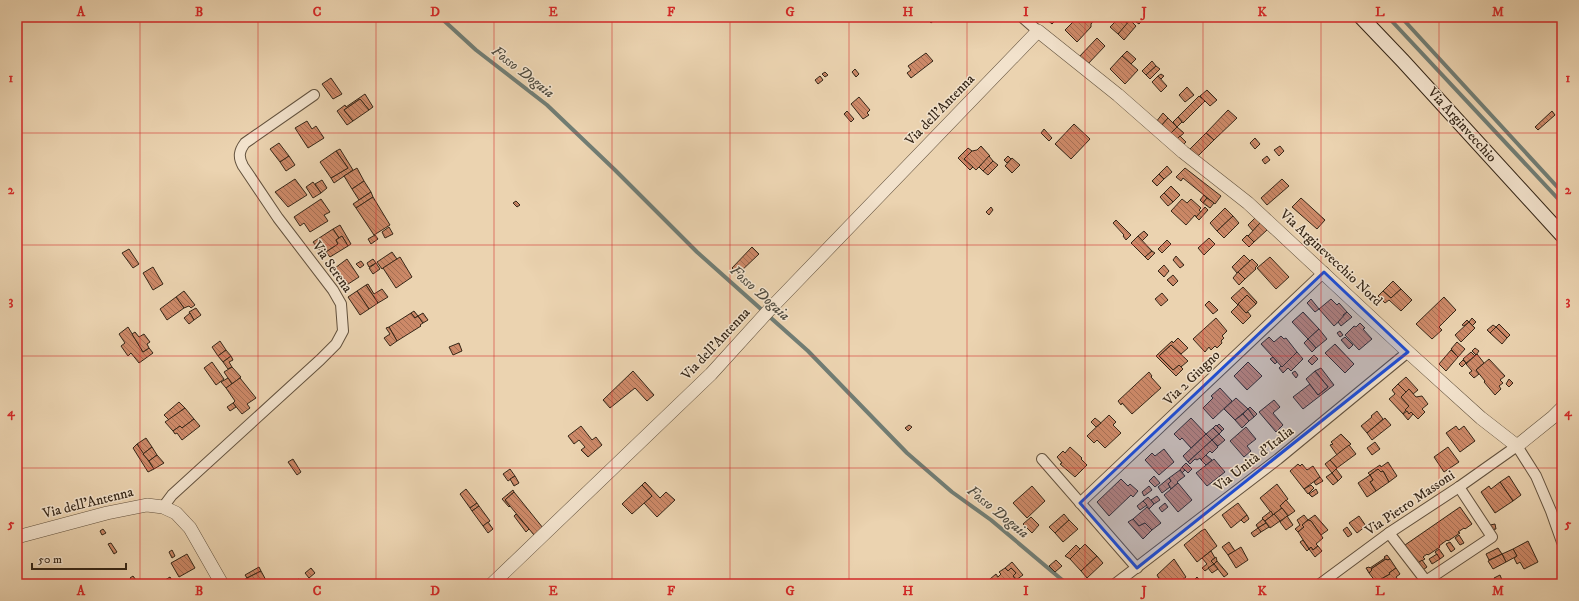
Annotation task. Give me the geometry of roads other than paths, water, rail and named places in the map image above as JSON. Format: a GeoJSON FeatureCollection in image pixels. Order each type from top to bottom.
{"type":"FeatureCollection","features":[{"type":"Feature","properties":{"kind":"main road","name":"Via Arginvecchio"},"geometry":{"type":"LineString","coordinates":[[1361,17],[1403,60],[1562,235]]}},
{"type":"Feature","properties":{"kind":"street"},"geometry":{"type":"LineString","coordinates":[[1022,17],[1038,31]]}},
{"type":"Feature","properties":{"kind":"street","name":"Via Arginevecchio Nord"},"geometry":{"type":"LineString","coordinates":[[1038,31],[1118,95],[1183,152],[1248,203],[1481,418],[1517,446],[1536,476],[1562,542]]}},
{"type":"Feature","properties":{"kind":"street","name":"Via dell'Antenna"},"geometry":{"type":"LineString","coordinates":[[492,584],[711,374],[771,308],[1038,31]]}},
{"type":"Feature","properties":{"kind":"street","name":"Via Serena"},"geometry":{"type":"LineString","coordinates":[[163,507],[172,495],[320,360],[336,344],[343,331],[341,304],[333,290],[278,218],[243,166],[239,157],[245,143],[314,95]]}},
{"type":"Feature","properties":{"kind":"street","name":"Via 2 Giugno"},"geometry":{"type":"LineString","coordinates":[[1080,503],[1324,272]]}},
{"type":"Feature","properties":{"kind":"street","name":"Via Unità d'Italia"},"geometry":{"type":"LineString","coordinates":[[1115,584],[1278,459],[1408,352]]}},
{"type":"Feature","properties":{"kind":"street"},"geometry":{"type":"LineString","coordinates":[[1517,446],[1562,408]]}},
{"type":"Feature","properties":{"kind":"street","name":"Via Pietro Massoni"},"geometry":{"type":"LineString","coordinates":[[1320,584],[1389,533],[1459,487],[1517,446]]}},
{"type":"Feature","properties":{"kind":"street"},"geometry":{"type":"LineString","coordinates":[[1042,459],[1137,568]]}},
{"type":"Feature","properties":{"kind":"street"},"geometry":{"type":"LineString","coordinates":[[1389,533],[1426,581],[1492,537],[1459,487]]}},
{"type":"Feature","properties":{"kind":"street","name":"Via dell'Antenna"},"geometry":{"type":"LineString","coordinates":[[17,537],[107,512],[147,505],[163,507],[176,513],[190,528],[222,584]]}},
{"type":"Feature","properties":{"kind":"waterway","name":"Fosso Dogaia"},"geometry":{"type":"LineString","coordinates":[[440,17],[476,50],[547,105],[697,252],[808,351],[907,453],[952,492],[991,520],[1067,584]]}},
{"type":"Feature","properties":{"kind":"waterway"},"geometry":{"type":"LineString","coordinates":[[1388,17],[1562,203]]}},
{"type":"Feature","properties":{"kind":"waterway"},"geometry":{"type":"LineString","coordinates":[[1401,17],[1562,192]]}}]}
